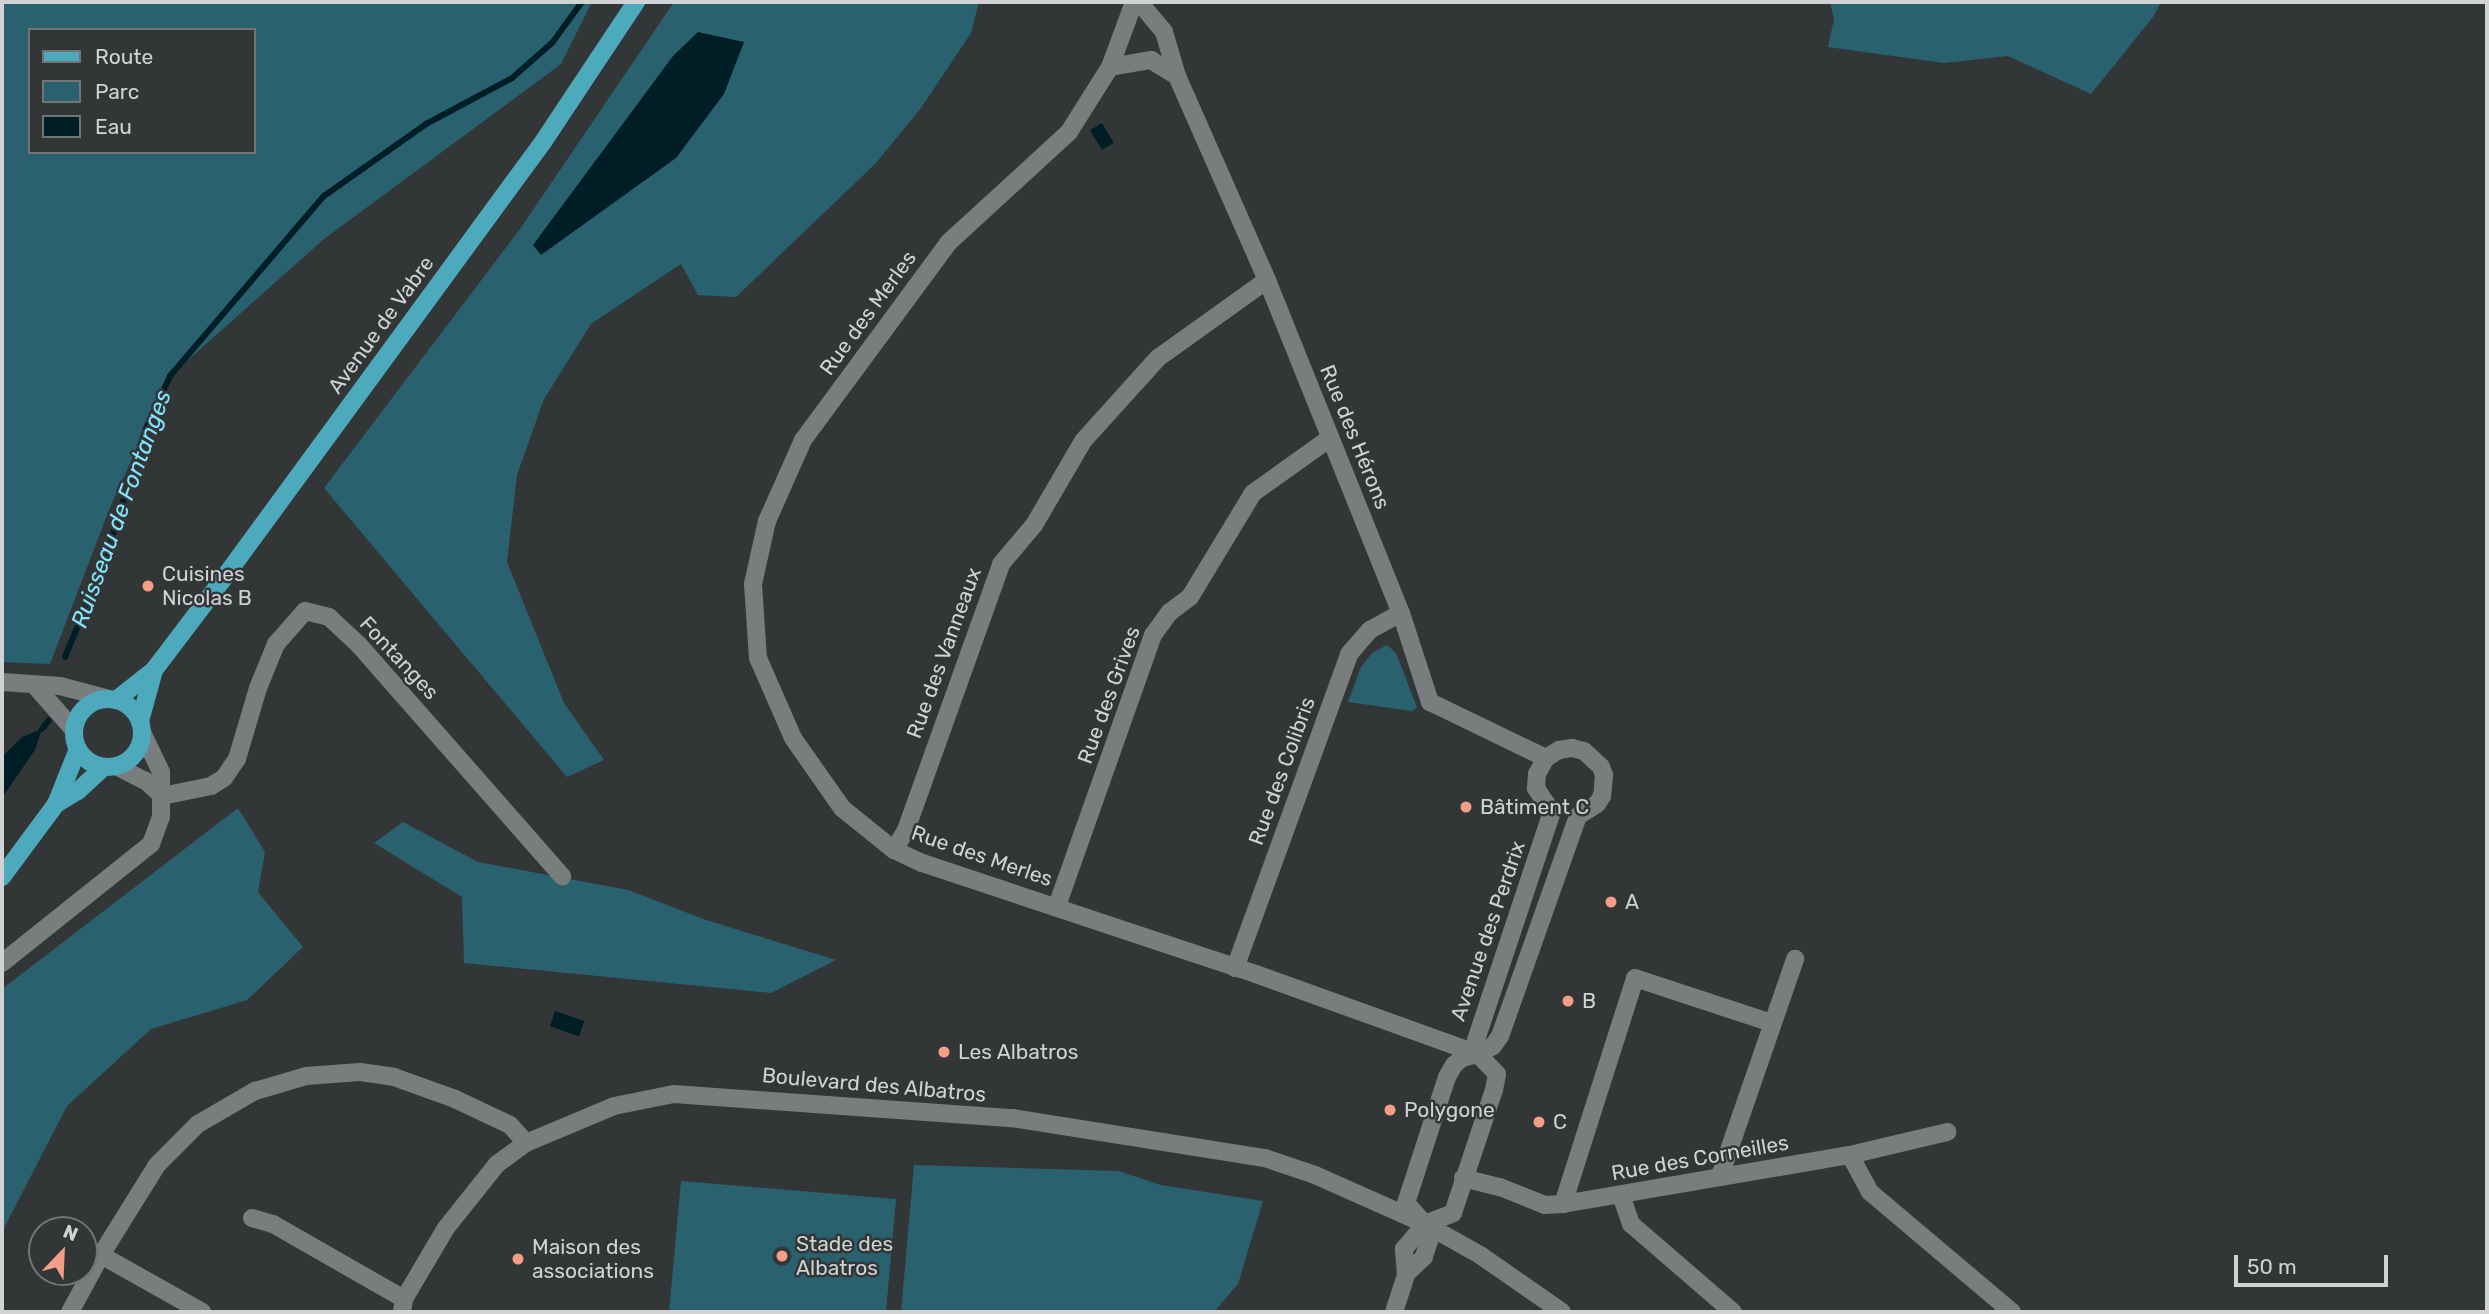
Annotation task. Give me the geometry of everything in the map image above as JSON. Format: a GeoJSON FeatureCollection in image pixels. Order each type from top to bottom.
{"type":"FeatureCollection","features":[{"type":"Feature","properties":{"kind":"main road","name":"Avenue de Vabre"},"geometry":{"type":"LineString","coordinates":[[111,699],[154,670],[543,142],[636,2]]}},
{"type":"Feature","properties":{"kind":"main road","name":"Avenue de Vabre"},"geometry":{"type":"LineString","coordinates":[[141,726],[154,670]]}},
{"type":"Feature","properties":{"kind":"main road"},"geometry":{"type":"LineString","coordinates":[[56,804],[110,767],[135,754],[141,726],[134,711],[111,699],[88,705],[81,712],[74,730],[78,749],[93,764],[110,767]]}},
{"type":"Feature","properties":{"kind":"main road"},"geometry":{"type":"LineString","coordinates":[[2,877],[56,804],[78,749]]}},
{"type":"Feature","properties":{"kind":"street"},"geometry":{"type":"LineString","coordinates":[[1134,2],[1110,67],[1151,60],[1177,76]]}},
{"type":"Feature","properties":{"kind":"street","name":"Rue des Hérons"},"geometry":{"type":"LineString","coordinates":[[1139,2],[1164,32],[1177,76],[1267,280],[1401,613],[1430,702],[1546,758]]}},
{"type":"Feature","properties":{"kind":"street","name":"Rue des Merles"},"geometry":{"type":"LineString","coordinates":[[1110,67],[1069,132],[947,243],[803,440],[767,521],[753,584],[758,658],[793,738],[842,808],[894,850],[922,863],[1057,906],[1478,1054]]}},
{"type":"Feature","properties":{"kind":"street","name":"Rue des Vanneaux"},"geometry":{"type":"LineString","coordinates":[[894,850],[905,830],[1000,564],[1034,525],[1083,441],[1158,358],[1267,280]]}},
{"type":"Feature","properties":{"kind":"street","name":"Rue des Grives"},"geometry":{"type":"LineString","coordinates":[[1057,906],[1153,635],[1170,611],[1190,597],[1254,493],[1330,438]]}},
{"type":"Feature","properties":{"kind":"street","name":"Fontanges"},"geometry":{"type":"LineString","coordinates":[[162,796],[211,786],[224,778],[237,759],[258,688],[276,644],[290,624],[305,611],[329,617],[359,645],[562,876]]}},
{"type":"Feature","properties":{"kind":"street","name":"Rue des Colibris"},"geometry":{"type":"LineString","coordinates":[[1235,968],[1349,654],[1370,630],[1401,613]]}},
{"type":"Feature","properties":{"kind":"street"},"geometry":{"type":"LineString","coordinates":[[2,682],[36,687],[60,686],[111,699]]}},
{"type":"Feature","properties":{"kind":"street"},"geometry":{"type":"LineString","coordinates":[[36,687],[74,730]]}},
{"type":"Feature","properties":{"kind":"street"},"geometry":{"type":"LineString","coordinates":[[2,963],[151,844],[161,817],[161,772],[141,726]]}},
{"type":"Feature","properties":{"kind":"street","name":"Avenue des Perdrix"},"geometry":{"type":"LineString","coordinates":[[1546,758],[1537,774],[1536,789],[1552,812],[1476,1040],[1478,1054],[1497,1074],[1494,1090],[1453,1213],[1425,1224],[1406,1203],[1429,1128],[1454,1065],[1462,1058],[1478,1054],[1493,1046],[1500,1036],[1578,816],[1597,804],[1602,796],[1604,775],[1594,758],[1572,748],[1559,750],[1546,758]]}},
{"type":"Feature","properties":{"kind":"street"},"geometry":{"type":"LineString","coordinates":[[110,767],[146,781],[162,796]]}},
{"type":"Feature","properties":{"kind":"street"},"geometry":{"type":"LineString","coordinates":[[1720,1176],[1795,959]]}},
{"type":"Feature","properties":{"kind":"street"},"geometry":{"type":"LineString","coordinates":[[1563,1204],[1635,978],[1772,1023]]}},
{"type":"Feature","properties":{"kind":"street"},"geometry":{"type":"LineString","coordinates":[[70,1312],[101,1255],[157,1165],[198,1124],[256,1091],[306,1076],[360,1072],[394,1076],[455,1099],[510,1125],[526,1143]]}},
{"type":"Feature","properties":{"kind":"street","name":"Boulevard des Albatros"},"geometry":{"type":"LineString","coordinates":[[403,1306],[446,1228],[497,1164],[526,1143],[614,1106],[674,1094],[1013,1118],[1265,1158],[1326,1179],[1425,1224],[1480,1255],[1562,1312]]}},
{"type":"Feature","properties":{"kind":"street","name":"Rue des Corneilles"},"geometry":{"type":"LineString","coordinates":[[1463,1178],[1500,1187],[1545,1205],[1563,1204],[1850,1155],[1947,1132]]}},
{"type":"Feature","properties":{"kind":"street"},"geometry":{"type":"LineString","coordinates":[[1850,1155],[1870,1192],[2012,1312]]}},
{"type":"Feature","properties":{"kind":"street"},"geometry":{"type":"LineString","coordinates":[[1621,1195],[1631,1224],[1733,1312]]}},
{"type":"Feature","properties":{"kind":"street"},"geometry":{"type":"LineString","coordinates":[[252,1218],[273,1224],[403,1306]]}},
{"type":"Feature","properties":{"kind":"street"},"geometry":{"type":"LineString","coordinates":[[1394,1312],[1406,1275],[1424,1257],[1430,1238],[1425,1224]]}},
{"type":"Feature","properties":{"kind":"street"},"geometry":{"type":"LineString","coordinates":[[101,1255],[202,1312]]}},
{"type":"Feature","properties":{"kind":"green space"},"geometry":{"type":"Polygon","coordinates":[[[2,2],[592,2],[561,64],[324,239],[170,376],[111,505],[50,664],[2,662],[2,2]]]}},
{"type":"Feature","properties":{"kind":"green space"},"geometry":{"type":"Polygon","coordinates":[[[674,2],[979,2],[971,33],[921,108],[876,163],[736,297],[698,295],[681,264],[591,324],[544,399],[517,475],[507,562],[564,703],[604,760],[567,777],[324,488],[520,229],[674,2]]]}},
{"type":"Feature","properties":{"kind":"green space"},"geometry":{"type":"Polygon","coordinates":[[[1830,2],[2161,2],[2153,17],[2091,94],[2008,56],[1944,63],[1828,47],[1834,19],[1830,2]]]}},
{"type":"Feature","properties":{"kind":"green space"},"geometry":{"type":"Polygon","coordinates":[[[1387,645],[1396,653],[1417,707],[1412,711],[1348,702],[1361,667],[1372,653],[1387,645]]]}},
{"type":"Feature","properties":{"kind":"green space"},"geometry":{"type":"Polygon","coordinates":[[[238,808],[265,852],[258,892],[303,947],[247,1000],[151,1029],[67,1106],[2,1232],[2,989],[238,808]]]}},
{"type":"Feature","properties":{"kind":"green space"},"geometry":{"type":"Polygon","coordinates":[[[403,822],[478,862],[628,890],[706,920],[836,960],[771,993],[464,963],[462,897],[374,843],[403,822]]]}},
{"type":"Feature","properties":{"kind":"green space"},"geometry":{"type":"Polygon","coordinates":[[[914,1165],[1119,1171],[1161,1185],[1263,1201],[1238,1284],[1214,1312],[901,1312],[914,1165]]]}},
{"type":"Feature","properties":{"kind":"green space","name":"Stade des Albatros"},"geometry":{"type":"Polygon","coordinates":[[[681,1181],[896,1199],[886,1312],[669,1312],[681,1181]]]}},
{"type":"Feature","properties":{"kind":"water"},"geometry":{"type":"Polygon","coordinates":[[[698,32],[744,42],[724,94],[676,158],[541,255],[533,245],[673,56],[698,32]]]}},
{"type":"Feature","properties":{"kind":"water"},"geometry":{"type":"Polygon","coordinates":[[[1102,123],[1114,143],[1102,150],[1090,130],[1102,123]]]}},
{"type":"Feature","properties":{"kind":"water"},"geometry":{"type":"Polygon","coordinates":[[[42,729],[35,750],[2,798],[2,757],[22,737],[42,729]]]}},
{"type":"Feature","properties":{"kind":"water"},"geometry":{"type":"Polygon","coordinates":[[[555,1011],[584,1021],[579,1036],[550,1026],[555,1011]]]}},
{"type":"Feature","properties":{"kind":"waterway","name":"Ruisseau de Fontanges"},"geometry":{"type":"LineString","coordinates":[[65,657],[104,563],[146,428],[170,376],[324,196],[426,124],[512,78],[552,43],[582,2]]}},
{"type":"Feature","properties":{"kind":"waterway","name":"Ruisseau de Fontanges"},"geometry":{"type":"LineString","coordinates":[[42,729],[49,720]]}},
{"type":"Feature","properties":{"kind":"place","name":"Cuisines Nicolas B"},"geometry":{"type":"Point","coordinates":[148,586]}},
{"type":"Feature","properties":{"kind":"place","name":"Bâtiment C"},"geometry":{"type":"Point","coordinates":[1466,807]}},
{"type":"Feature","properties":{"kind":"place","name":"A"},"geometry":{"type":"Point","coordinates":[1611,902]}},
{"type":"Feature","properties":{"kind":"place","name":"B"},"geometry":{"type":"Point","coordinates":[1568,1001]}},
{"type":"Feature","properties":{"kind":"place","name":"Les Albatros"},"geometry":{"type":"Point","coordinates":[944,1052]}},
{"type":"Feature","properties":{"kind":"place","name":"Polygone"},"geometry":{"type":"Point","coordinates":[1390,1110]}},
{"type":"Feature","properties":{"kind":"place","name":"C"},"geometry":{"type":"Point","coordinates":[1539,1122]}},
{"type":"Feature","properties":{"kind":"place","name":"Stade des Albatros"},"geometry":{"type":"Point","coordinates":[782,1256]}},
{"type":"Feature","properties":{"kind":"place","name":"Maison des associations"},"geometry":{"type":"Point","coordinates":[518,1259]}}]}
